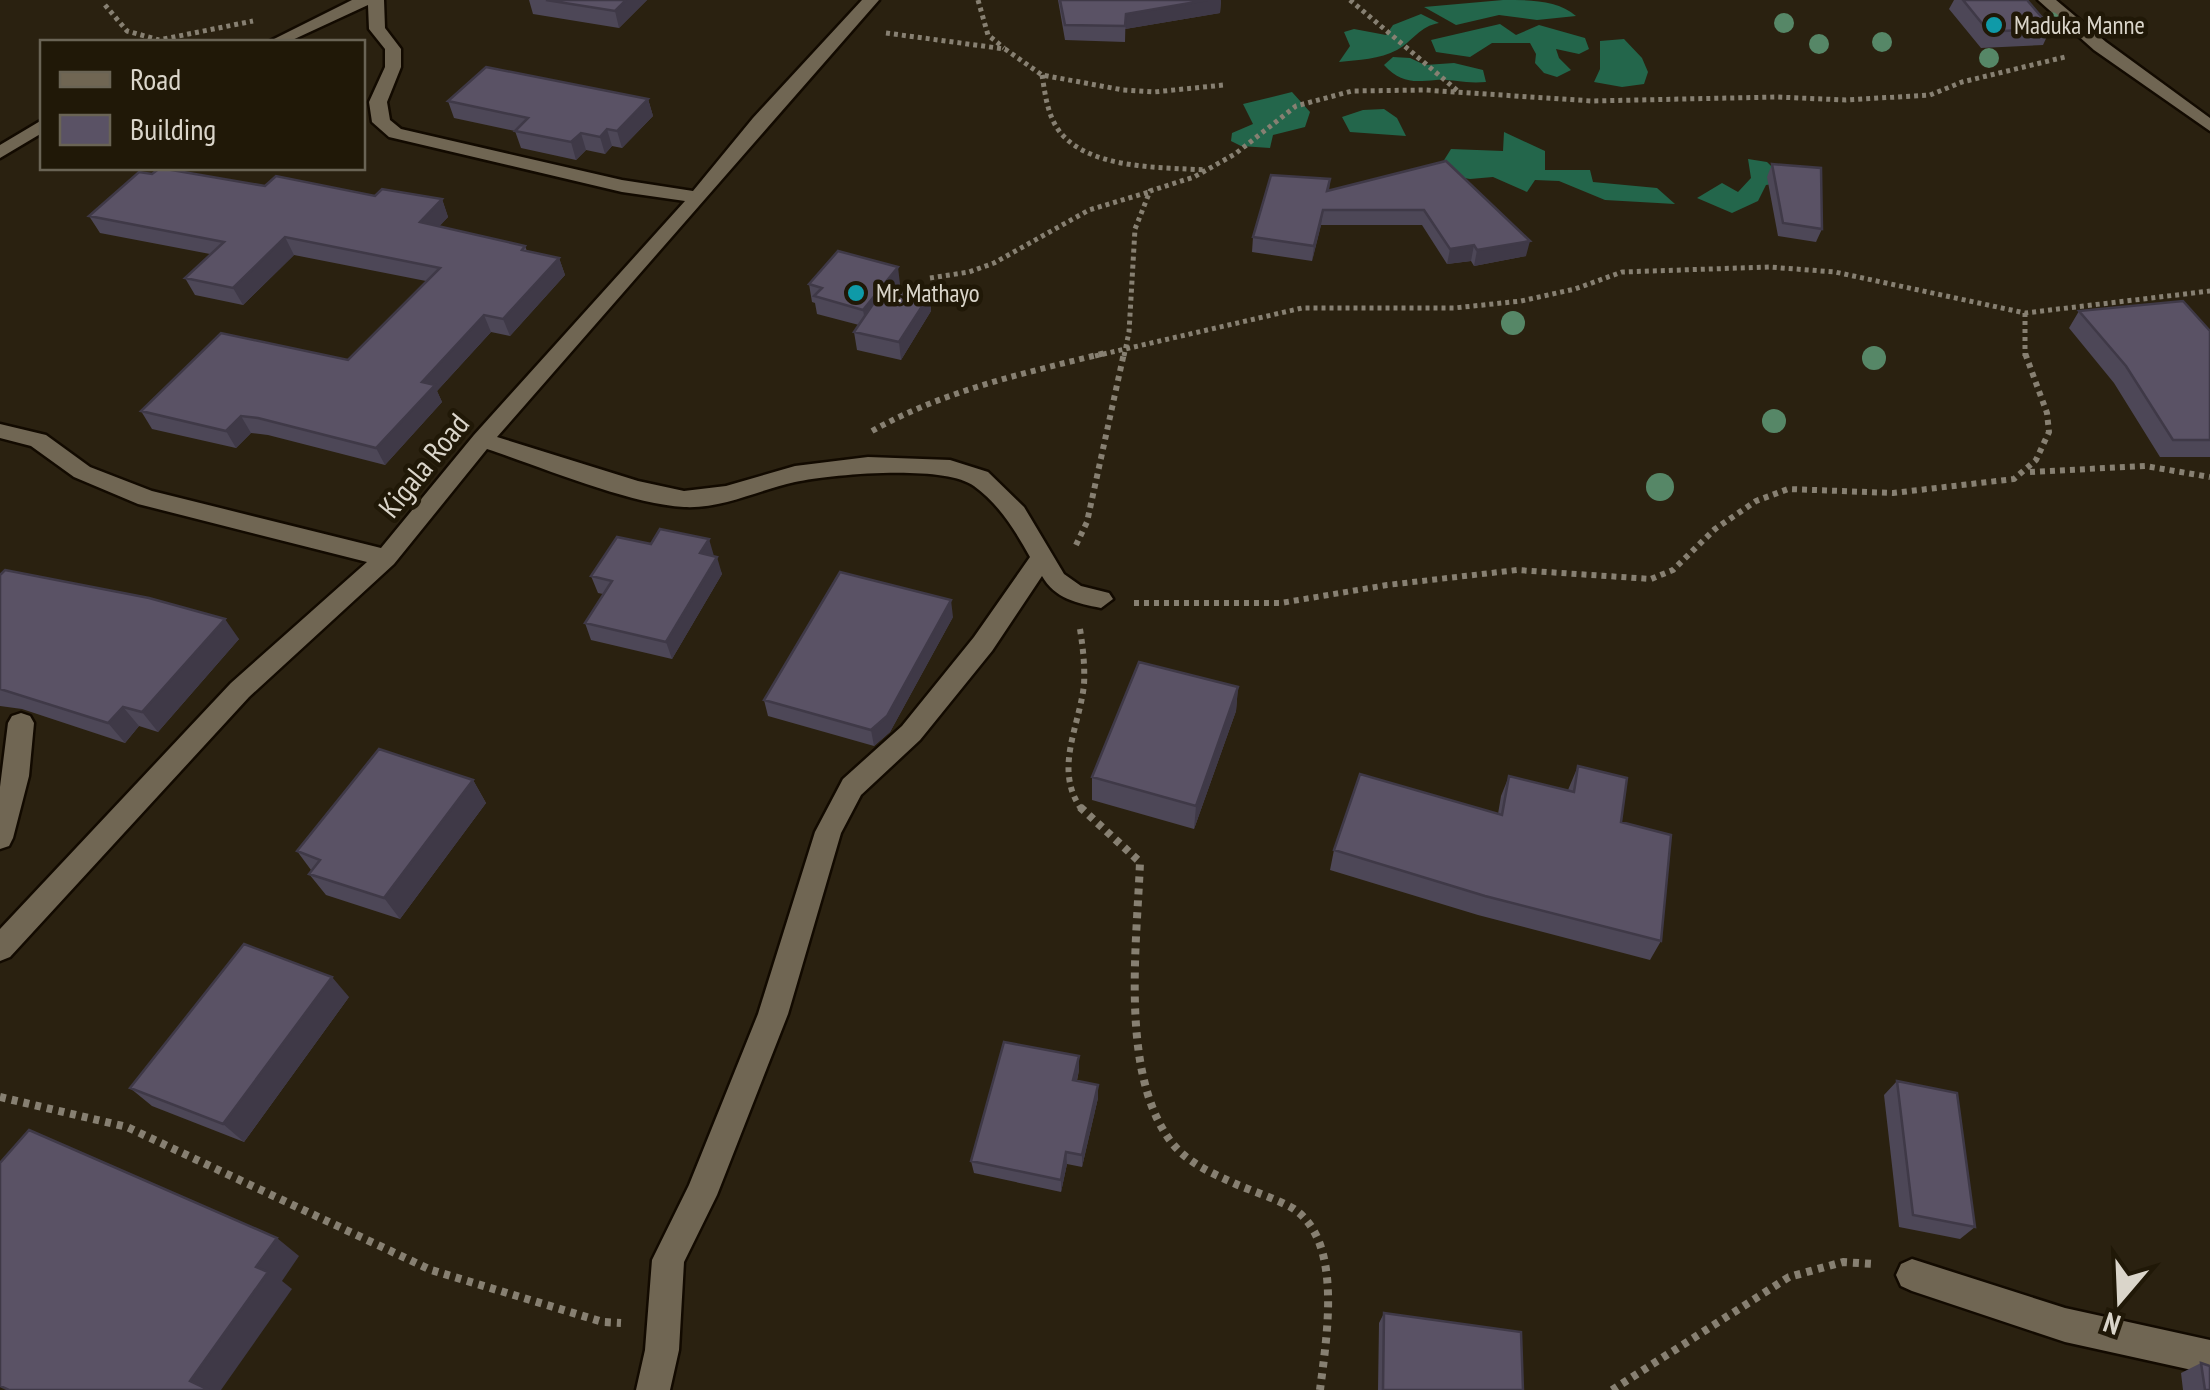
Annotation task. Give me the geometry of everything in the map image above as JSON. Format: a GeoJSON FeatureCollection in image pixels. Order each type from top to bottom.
{"type":"FeatureCollection","features":[{"type":"Feature","properties":{"kind":"street"},"geometry":{"type":"LineString","coordinates":[[280,40],[365,0]]}},
{"type":"Feature","properties":{"kind":"street"},"geometry":{"type":"LineString","coordinates":[[376,0],[378,29],[393,48],[392,66],[378,102],[381,122],[395,133],[622,186],[698,198]]}},
{"type":"Feature","properties":{"kind":"street","name":"Kigala Road"},"geometry":{"type":"LineString","coordinates":[[0,948],[240,690],[386,558],[482,440],[698,198],[846,24],[872,0]]}},
{"type":"Feature","properties":{"kind":"street"},"geometry":{"type":"LineString","coordinates":[[2046,0],[2100,46],[2210,126]]}},
{"type":"Feature","properties":{"kind":"street"},"geometry":{"type":"LineString","coordinates":[[0,153],[40,126]]}},
{"type":"Feature","properties":{"kind":"street"},"geometry":{"type":"LineString","coordinates":[[0,431],[38,440],[82,472],[146,498],[386,558]]}},
{"type":"Feature","properties":{"kind":"street"},"geometry":{"type":"LineString","coordinates":[[482,440],[636,489],[684,499],[726,494],[795,474],[868,465],[950,468],[980,478],[1004,501],[1057,577],[1101,599]]}},
{"type":"Feature","properties":{"kind":"street"},"geometry":{"type":"LineString","coordinates":[[653,1390],[662,1350],[668,1260],[701,1195],[773,1014],[828,832],[845,796],[911,733],[983,644],[1057,577]]}},
{"type":"Feature","properties":{"kind":"street"},"geometry":{"type":"LineString","coordinates":[[0,838],[16,776],[21,723]]}},
{"type":"Feature","properties":{"kind":"street"},"geometry":{"type":"LineString","coordinates":[[1912,1274],[2066,1326],[2210,1357]]}},
{"type":"Feature","properties":{"kind":"path"},"geometry":{"type":"LineString","coordinates":[[978,0],[988,35],[1042,75],[1154,92],[1224,85]]}},
{"type":"Feature","properties":{"kind":"path"},"geometry":{"type":"LineString","coordinates":[[1350,0],[1459,92]]}},
{"type":"Feature","properties":{"kind":"path"},"geometry":{"type":"LineString","coordinates":[[105,5],[127,31],[159,40],[264,18]]}},
{"type":"Feature","properties":{"kind":"path"},"geometry":{"type":"LineString","coordinates":[[846,24],[1005,49]]}},
{"type":"Feature","properties":{"kind":"path"},"geometry":{"type":"LineString","coordinates":[[930,278],[969,272],[994,263],[1089,210],[1207,170],[1296,106],[1352,90],[1592,101],[1776,97],[1846,100],[1930,95],[1962,82],[2043,64],[2100,46]]}},
{"type":"Feature","properties":{"kind":"path"},"geometry":{"type":"LineString","coordinates":[[1042,75],[1047,102],[1060,132],[1086,151],[1127,161],[1207,170]]}},
{"type":"Feature","properties":{"kind":"path"},"geometry":{"type":"LineString","coordinates":[[1150,191],[1135,229],[1124,350],[1087,522],[1057,577],[1084,659],[1084,689],[1070,746],[1070,785],[1076,802],[1126,844],[1140,862],[1134,1026],[1148,1090],[1168,1138],[1196,1166],[1295,1210],[1315,1231],[1326,1264],[1320,1390]]}},
{"type":"Feature","properties":{"kind":"path"},"geometry":{"type":"LineString","coordinates":[[858,439],[906,412],[970,387],[1302,308],[1454,308],[1521,301],[1575,290],[1605,275],[1644,270],[1770,267],[1834,272],[2025,313],[2210,291]]}},
{"type":"Feature","properties":{"kind":"path"},"geometry":{"type":"LineString","coordinates":[[2025,313],[2022,343],[2036,393],[2049,416],[2040,457],[2030,472]]}},
{"type":"Feature","properties":{"kind":"path"},"geometry":{"type":"LineString","coordinates":[[1101,599],[1145,604],[1281,603],[1388,585],[1518,570],[1651,579],[1673,570],[1715,529],[1756,501],[1788,490],[1893,493],[2014,478],[2030,472],[2146,466],[2210,477]]}},
{"type":"Feature","properties":{"kind":"path"},"geometry":{"type":"LineString","coordinates":[[0,1098],[127,1127],[431,1270],[603,1322],[661,1326]]}},
{"type":"Feature","properties":{"kind":"path"},"geometry":{"type":"LineString","coordinates":[[1612,1390],[1768,1288],[1808,1269],[1859,1262],[1912,1274]]}},
{"type":"Feature","properties":{"kind":"green space"},"geometry":{"type":"Polygon","coordinates":[[[1503,0],[1552,4],[1576,16],[1537,20],[1499,15],[1456,25],[1424,7],[1503,0]]]}},
{"type":"Feature","properties":{"kind":"green space"},"geometry":{"type":"Polygon","coordinates":[[[1421,14],[1439,23],[1390,53],[1339,62],[1350,46],[1344,32],[1354,29],[1386,35],[1393,25],[1421,14]]]}},
{"type":"Feature","properties":{"kind":"green space"},"geometry":{"type":"Polygon","coordinates":[[[1500,24],[1516,35],[1539,25],[1585,38],[1589,49],[1579,54],[1556,49],[1571,70],[1557,77],[1544,73],[1535,63],[1536,54],[1530,43],[1492,43],[1470,57],[1436,52],[1431,40],[1500,24]]]}},
{"type":"Feature","properties":{"kind":"green space"},"geometry":{"type":"Polygon","coordinates":[[[1624,39],[1642,58],[1648,72],[1644,84],[1622,87],[1594,82],[1600,69],[1600,41],[1624,39]]]}},
{"type":"Feature","properties":{"kind":"green space"},"geometry":{"type":"Polygon","coordinates":[[[1393,57],[1410,58],[1425,65],[1454,63],[1483,70],[1486,82],[1407,80],[1384,65],[1393,57]]]}},
{"type":"Feature","properties":{"kind":"green space"},"geometry":{"type":"Polygon","coordinates":[[[1292,92],[1310,112],[1305,127],[1273,135],[1270,148],[1241,146],[1231,141],[1232,133],[1253,124],[1243,104],[1292,92]]]}},
{"type":"Feature","properties":{"kind":"green space"},"geometry":{"type":"Polygon","coordinates":[[[1384,109],[1397,118],[1406,136],[1350,132],[1342,117],[1363,110],[1384,109]]]}},
{"type":"Feature","properties":{"kind":"green space"},"geometry":{"type":"Polygon","coordinates":[[[1504,132],[1545,151],[1545,170],[1590,170],[1593,182],[1657,188],[1675,204],[1605,200],[1559,181],[1535,180],[1527,192],[1493,177],[1470,179],[1436,173],[1451,149],[1503,151],[1504,132]]]}},
{"type":"Feature","properties":{"kind":"green space"},"geometry":{"type":"Polygon","coordinates":[[[1748,159],[1767,162],[1788,182],[1766,185],[1758,201],[1732,213],[1697,198],[1722,183],[1738,192],[1751,178],[1748,159]]]}},
{"type":"Feature","properties":{"kind":"building"},"geometry":{"type":"Polygon","coordinates":[[[546,0],[626,0],[615,11],[546,0]]]}},
{"type":"Feature","properties":{"kind":"building"},"geometry":{"type":"Polygon","coordinates":[[[1060,0],[1207,0],[1126,14],[1125,26],[1065,25],[1060,0]]]}},
{"type":"Feature","properties":{"kind":"building"},"geometry":{"type":"Polygon","coordinates":[[[1963,0],[2027,0],[2051,28],[1989,32],[1963,0]]]}},
{"type":"Feature","properties":{"kind":"building"},"geometry":{"type":"Polygon","coordinates":[[[486,67],[648,99],[617,131],[607,129],[600,137],[581,133],[571,142],[515,131],[528,118],[448,101],[486,67]]]}},
{"type":"Feature","properties":{"kind":"building"},"geometry":{"type":"Polygon","coordinates":[[[1446,161],[1530,241],[1477,250],[1474,245],[1450,249],[1424,210],[1323,210],[1314,246],[1253,237],[1271,175],[1330,179],[1327,191],[1446,161]]]}},
{"type":"Feature","properties":{"kind":"building"},"geometry":{"type":"Polygon","coordinates":[[[1772,164],[1821,168],[1822,229],[1783,223],[1772,164]]]}},
{"type":"Feature","properties":{"kind":"building"},"geometry":{"type":"Polygon","coordinates":[[[172,170],[265,186],[276,176],[375,196],[382,189],[442,199],[420,222],[525,246],[522,250],[559,258],[503,319],[484,315],[422,382],[435,385],[376,448],[241,416],[226,431],[141,411],[221,333],[348,360],[440,268],[285,237],[233,288],[185,278],[224,242],[89,216],[139,172],[172,170]]]}},
{"type":"Feature","properties":{"kind":"building"},"geometry":{"type":"Polygon","coordinates":[[[838,251],[898,267],[863,310],[814,296],[822,288],[809,284],[838,251]]]}},
{"type":"Feature","properties":{"kind":"building"},"geometry":{"type":"Polygon","coordinates":[[[886,285],[930,294],[899,342],[854,332],[886,285]]]}},
{"type":"Feature","properties":{"kind":"building"},"geometry":{"type":"Polygon","coordinates":[[[2183,301],[2210,331],[2210,440],[2173,440],[2126,366],[2079,311],[2183,301]]]}},
{"type":"Feature","properties":{"kind":"building"},"geometry":{"type":"Polygon","coordinates":[[[660,529],[709,539],[700,553],[717,557],[666,642],[585,623],[612,581],[591,576],[617,537],[651,544],[660,529]]]}},
{"type":"Feature","properties":{"kind":"building"},"geometry":{"type":"Polygon","coordinates":[[[5,570],[149,598],[225,619],[142,712],[123,707],[108,723],[0,689],[0,575],[5,570]]]}},
{"type":"Feature","properties":{"kind":"building"},"geometry":{"type":"Polygon","coordinates":[[[840,572],[951,600],[887,716],[871,730],[764,700],[840,572]]]}},
{"type":"Feature","properties":{"kind":"building"},"geometry":{"type":"Polygon","coordinates":[[[1139,662],[1238,687],[1196,806],[1092,777],[1139,662]]]}},
{"type":"Feature","properties":{"kind":"building"},"geometry":{"type":"Polygon","coordinates":[[[379,749],[473,780],[384,898],[309,874],[320,860],[297,851],[379,749]]]}},
{"type":"Feature","properties":{"kind":"building"},"geometry":{"type":"Polygon","coordinates":[[[1578,766],[1627,778],[1621,822],[1671,835],[1661,941],[1485,896],[1334,850],[1360,774],[1502,815],[1509,776],[1574,792],[1578,766]]]}},
{"type":"Feature","properties":{"kind":"building"},"geometry":{"type":"Polygon","coordinates":[[[244,944],[332,977],[223,1124],[130,1088],[244,944]]]}},
{"type":"Feature","properties":{"kind":"building"},"geometry":{"type":"Polygon","coordinates":[[[1004,1042],[1079,1056],[1073,1080],[1098,1085],[1082,1155],[1066,1152],[1061,1180],[971,1161],[1004,1042]]]}},
{"type":"Feature","properties":{"kind":"building"},"geometry":{"type":"Polygon","coordinates":[[[1897,1081],[1957,1093],[1975,1227],[1913,1215],[1897,1081]]]}},
{"type":"Feature","properties":{"kind":"building"},"geometry":{"type":"Polygon","coordinates":[[[29,1130],[277,1238],[256,1267],[268,1272],[190,1381],[209,1390],[9,1390],[0,1386],[0,1163],[29,1130]]]}},
{"type":"Feature","properties":{"kind":"building"},"geometry":{"type":"Polygon","coordinates":[[[1384,1313],[1521,1332],[1523,1390],[1383,1390],[1384,1313]]]}},
{"type":"Feature","properties":{"kind":"building"},"geometry":{"type":"Polygon","coordinates":[[[2201,1363],[2210,1366],[2210,1390],[2205,1390],[2201,1363]]]}},
{"type":"Feature","properties":{"kind":"place","name":"Maduka Manne"},"geometry":{"type":"Point","coordinates":[1994,25]}},
{"type":"Feature","properties":{"kind":"place","name":"Mr. Mathayo"},"geometry":{"type":"Point","coordinates":[856,293]}}]}
